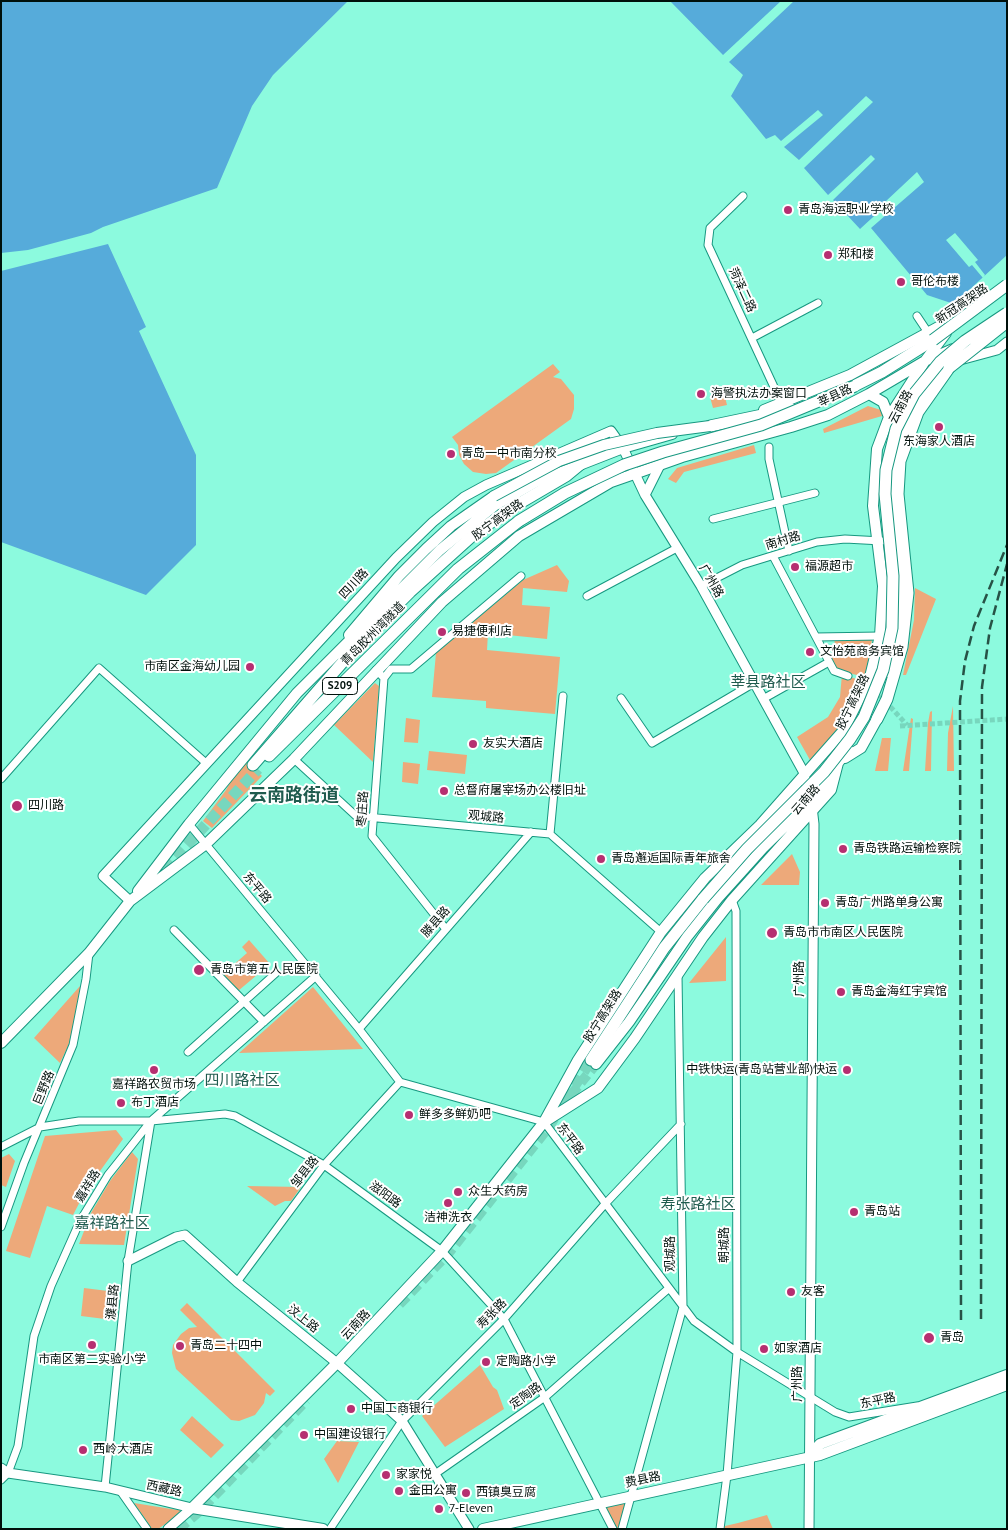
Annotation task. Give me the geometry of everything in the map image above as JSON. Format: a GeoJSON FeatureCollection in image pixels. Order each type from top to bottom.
{"type":"FeatureCollection","features":[{"type":"Feature","properties":{"kind":"highway"},"geometry":{"type":"LineString","coordinates":[[931,337],[1007,285]]}},
{"type":"Feature","properties":{"kind":"highway","name":"新冠高架路"},"geometry":{"type":"LineString","coordinates":[[931,337],[1007,290]]}},
{"type":"Feature","properties":{"kind":"highway","name":"胶宁高架路"},"geometry":{"type":"LineString","coordinates":[[593,1062],[664,948],[702,899],[747,849],[824,772],[850,739],[864,717],[883,670],[892,628],[893,576],[885,494],[889,456],[896,429],[914,394],[935,367],[965,341],[1007,313]]}},
{"type":"Feature","properties":{"kind":"highway"},"geometry":{"type":"LineString","coordinates":[[877,719],[890,690],[902,647],[908,593],[898,494],[900,461],[910,429],[926,398],[950,368],[1007,322]]}},
{"type":"Feature","properties":{"kind":"highway","name":"胶宁高架路"},"geometry":{"type":"LineString","coordinates":[[422,604],[472,557],[519,521],[565,493],[617,468],[663,452],[760,425],[855,386],[931,337]]}},
{"type":"Feature","properties":{"kind":"highway"},"geometry":{"type":"LineString","coordinates":[[710,426],[796,408],[855,386]]}},
{"type":"Feature","properties":{"kind":"highway","name":"青岛胶州湾隧道"},"geometry":{"type":"LineString","coordinates":[[422,604],[255,767],[356,648],[410,592],[472,536],[508,510],[566,476],[583,462]]}},
{"type":"Feature","properties":{"kind":"main road","name":"莘县路"},"geometry":{"type":"LineString","coordinates":[[623,448],[775,407],[781,402],[850,375],[931,337],[1007,278]]}},
{"type":"Feature","properties":{"kind":"main road","name":"云南路"},"geometry":{"type":"LineString","coordinates":[[192,1508],[337,1363],[442,1252],[544,1122],[578,1060],[661,932],[705,878],[760,826],[843,731],[870,677],[880,636],[883,586],[873,506],[877,449],[889,417],[925,361],[960,315]]}},
{"type":"Feature","properties":{"kind":"main road","name":"莘县路"},"geometry":{"type":"LineString","coordinates":[[634,474],[791,428],[828,415],[869,394],[925,361],[968,343],[1007,322]]}},
{"type":"Feature","properties":{"kind":"main road","name":"云南路"},"geometry":{"type":"LineString","coordinates":[[544,1122],[598,1088],[635,1038],[678,970],[732,900],[812,806],[838,763],[867,722],[892,657],[900,596],[892,490],[900,438],[912,409],[944,367],[968,343]]}},
{"type":"Feature","properties":{"kind":"main road"},"geometry":{"type":"LineString","coordinates":[[869,394],[883,402],[889,417]]}},
{"type":"Feature","properties":{"kind":"main road"},"geometry":{"type":"LineString","coordinates":[[331,660],[359,622],[419,556],[451,526],[494,496],[558,462],[604,445],[657,433],[710,426]]}},
{"type":"Feature","properties":{"kind":"main road"},"geometry":{"type":"LineString","coordinates":[[1,1043],[89,953],[189,824],[296,693],[440,550],[494,506],[536,482],[583,462],[623,448]]}},
{"type":"Feature","properties":{"kind":"main road"},"geometry":{"type":"LineString","coordinates":[[130,901],[206,844],[294,759],[442,602],[519,536],[611,482],[634,474]]}},
{"type":"Feature","properties":{"kind":"main road"},"geometry":{"type":"LineString","coordinates":[[838,763],[861,748],[877,719]]}},
{"type":"Feature","properties":{"kind":"main road"},"geometry":{"type":"LineString","coordinates":[[593,1062],[629,1022],[681,945],[718,898],[763,848],[812,806]]}},
{"type":"Feature","properties":{"kind":"main road","name":"费县路"},"geometry":{"type":"LineString","coordinates":[[809,1456],[820,1444],[1007,1375]]}},
{"type":"Feature","properties":{"kind":"main road","name":"费县路"},"geometry":{"type":"LineString","coordinates":[[483,1529],[820,1455],[1007,1385]]}},
{"type":"Feature","properties":{"kind":"main road","name":"西藏路"},"geometry":{"type":"LineString","coordinates":[[192,1508],[323,1529]]}},
{"type":"Feature","properties":{"kind":"street","name":"菏泽二路"},"geometry":{"type":"LineString","coordinates":[[743,196],[710,228],[708,245],[781,402]]}},
{"type":"Feature","properties":{"kind":"street"},"geometry":{"type":"LineString","coordinates":[[752,338],[818,303]]}},
{"type":"Feature","properties":{"kind":"street"},"geometry":{"type":"LineString","coordinates":[[917,316],[931,337]]}},
{"type":"Feature","properties":{"kind":"street"},"geometry":{"type":"LineString","coordinates":[[944,367],[1004,348]]}},
{"type":"Feature","properties":{"kind":"street","name":"广州路"},"geometry":{"type":"LineString","coordinates":[[611,431],[623,448],[645,495],[701,586],[803,771],[812,806],[809,1529]]}},
{"type":"Feature","properties":{"kind":"street","name":"四川路"},"geometry":{"type":"LineString","coordinates":[[130,901],[103,876],[396,558],[451,507],[486,485],[611,431]]}},
{"type":"Feature","properties":{"kind":"street"},"geometry":{"type":"LineString","coordinates":[[769,446],[769,459],[789,551]]}},
{"type":"Feature","properties":{"kind":"street"},"geometry":{"type":"LineString","coordinates":[[645,495],[660,465]]}},
{"type":"Feature","properties":{"kind":"street"},"geometry":{"type":"LineString","coordinates":[[713,520],[815,493]]}},
{"type":"Feature","properties":{"kind":"street","name":"南村路"},"geometry":{"type":"LineString","coordinates":[[701,586],[742,565],[817,542],[844,539],[896,542]]}},
{"type":"Feature","properties":{"kind":"street"},"geometry":{"type":"LineString","coordinates":[[587,596],[677,548]]}},
{"type":"Feature","properties":{"kind":"street"},"geometry":{"type":"LineString","coordinates":[[773,556],[834,671],[848,676]]}},
{"type":"Feature","properties":{"kind":"street"},"geometry":{"type":"LineString","coordinates":[[376,670],[384,678],[391,669],[411,669],[521,576]]}},
{"type":"Feature","properties":{"kind":"street"},"geometry":{"type":"LineString","coordinates":[[816,637],[880,636]]}},
{"type":"Feature","properties":{"kind":"street"},"geometry":{"type":"LineString","coordinates":[[763,699],[829,662]]}},
{"type":"Feature","properties":{"kind":"street"},"geometry":{"type":"LineString","coordinates":[[1,779],[99,668],[206,763]]}},
{"type":"Feature","properties":{"kind":"street","name":"枣庄路"},"geometry":{"type":"LineString","coordinates":[[384,678],[372,836],[445,928]]}},
{"type":"Feature","properties":{"kind":"street"},"geometry":{"type":"LineString","coordinates":[[622,698],[652,743],[754,684]]}},
{"type":"Feature","properties":{"kind":"street"},"geometry":{"type":"LineString","coordinates":[[563,696],[550,834],[661,932]]}},
{"type":"Feature","properties":{"kind":"street","name":"观城路"},"geometry":{"type":"LineString","coordinates":[[294,759],[356,816],[550,834]]}},
{"type":"Feature","properties":{"kind":"street","name":"东平路"},"geometry":{"type":"LineString","coordinates":[[189,824],[316,976],[400,1082],[544,1122],[668,1289],[694,1321],[737,1352],[810,1397],[849,1417],[874,1414],[904,1407],[927,1405]]}},
{"type":"Feature","properties":{"kind":"street","name":"滕县路"},"geometry":{"type":"LineString","coordinates":[[359,1029],[445,928],[531,832]]}},
{"type":"Feature","properties":{"kind":"street","name":"朝城路"},"geometry":{"type":"LineString","coordinates":[[720,1529],[727,1475],[737,1352],[736,911],[732,900]]}},
{"type":"Feature","properties":{"kind":"street"},"geometry":{"type":"LineString","coordinates":[[174,930],[264,1022]]}},
{"type":"Feature","properties":{"kind":"street","name":"巨野路"},"geometry":{"type":"LineString","coordinates":[[1,1227],[24,1163],[73,1045],[89,953]]}},
{"type":"Feature","properties":{"kind":"street","name":"观城路"},"geometry":{"type":"LineString","coordinates":[[622,1529],[683,1307],[682,1124],[678,970]]}},
{"type":"Feature","properties":{"kind":"street"},"geometry":{"type":"LineString","coordinates":[[188,1052],[276,973]]}},
{"type":"Feature","properties":{"kind":"street","name":"嘉祥路"},"geometry":{"type":"LineString","coordinates":[[4,1474],[18,1446],[34,1336],[51,1286],[80,1221],[108,1175],[152,1121],[316,976]]}},
{"type":"Feature","properties":{"kind":"street","name":"邹县路"},"geometry":{"type":"LineString","coordinates":[[236,1282],[324,1165],[400,1082]]}},
{"type":"Feature","properties":{"kind":"street","name":"滋阳路"},"geometry":{"type":"LineString","coordinates":[[1,1147],[40,1127],[79,1121],[152,1121],[225,1114],[235,1116],[324,1165],[442,1252],[504,1319],[614,1529]]}},
{"type":"Feature","properties":{"kind":"street","name":"濮县路"},"geometry":{"type":"LineString","coordinates":[[106,1487],[128,1261],[152,1121]]}},
{"type":"Feature","properties":{"kind":"street","name":"寿张路"},"geometry":{"type":"LineString","coordinates":[[330,1529],[402,1421],[504,1319],[605,1204],[682,1124]]}},
{"type":"Feature","properties":{"kind":"street","name":"汶上路"},"geometry":{"type":"LineString","coordinates":[[128,1261],[176,1236],[185,1235],[236,1282],[337,1363],[402,1421],[469,1529]]}},
{"type":"Feature","properties":{"kind":"street","name":"定陶路"},"geometry":{"type":"LineString","coordinates":[[435,1474],[545,1397],[668,1289]]}},
{"type":"Feature","properties":{"kind":"street","name":"西藏路"},"geometry":{"type":"LineString","coordinates":[[4,1474],[106,1487],[192,1508]]}},
{"type":"Feature","properties":{"kind":"street"},"geometry":{"type":"LineString","coordinates":[[121,1492],[147,1529]]}},
{"type":"Feature","properties":{"kind":"street","name":"云南路"},"geometry":{"type":"LineString","coordinates":[[168,1529],[192,1508]]}},
{"type":"Feature","properties":{"kind":"shaded area"},"geometry":{"type":"Polygon","coordinates":[[[553,364],[560,372],[553,377],[561,379],[574,395],[574,409],[571,419],[496,473],[473,472],[464,464],[459,455],[458,445],[452,437],[553,364]]]}},
{"type":"Feature","properties":{"kind":"shaded area"},"geometry":{"type":"Polygon","coordinates":[[[724,393],[727,405],[713,408],[710,397],[724,393]]]}},
{"type":"Feature","properties":{"kind":"shaded area"},"geometry":{"type":"Polygon","coordinates":[[[868,406],[881,410],[882,416],[824,433],[823,429],[868,406]]]}},
{"type":"Feature","properties":{"kind":"shaded area"},"geometry":{"type":"Polygon","coordinates":[[[754,445],[756,453],[684,472],[676,483],[668,479],[677,468],[754,445]]]}},
{"type":"Feature","properties":{"kind":"shaded area"},"geometry":{"type":"Polygon","coordinates":[[[557,565],[569,581],[567,592],[523,588],[522,605],[550,607],[547,639],[488,633],[487,650],[560,657],[555,714],[486,708],[486,701],[432,697],[436,653],[523,580],[557,565]]]}},
{"type":"Feature","properties":{"kind":"shaded area"},"geometry":{"type":"Polygon","coordinates":[[[915,588],[936,599],[906,675],[903,675],[914,620],[915,588]]]}},
{"type":"Feature","properties":{"kind":"shaded area"},"geometry":{"type":"Polygon","coordinates":[[[834,640],[872,640],[865,677],[836,670],[831,657],[838,654],[834,640]]]}},
{"type":"Feature","properties":{"kind":"shaded area"},"geometry":{"type":"Polygon","coordinates":[[[842,674],[862,681],[839,729],[810,760],[797,737],[828,717],[840,697],[842,674]]]}},
{"type":"Feature","properties":{"kind":"shaded area"},"geometry":{"type":"Polygon","coordinates":[[[375,683],[379,686],[373,762],[334,725],[375,683]]]}},
{"type":"Feature","properties":{"kind":"shaded area"},"geometry":{"type":"Polygon","coordinates":[[[953,706],[954,771],[947,771],[948,733],[953,706]]]}},
{"type":"Feature","properties":{"kind":"shaded area"},"geometry":{"type":"Polygon","coordinates":[[[932,711],[931,771],[925,771],[928,723],[930,712],[932,711]]]}},
{"type":"Feature","properties":{"kind":"shaded area"},"geometry":{"type":"Polygon","coordinates":[[[406,718],[420,720],[418,743],[404,742],[406,718]]]}},
{"type":"Feature","properties":{"kind":"shaded area"},"geometry":{"type":"Polygon","coordinates":[[[911,718],[913,719],[909,771],[903,771],[911,718]]]}},
{"type":"Feature","properties":{"kind":"shaded area"},"geometry":{"type":"Polygon","coordinates":[[[882,738],[891,738],[888,771],[875,771],[882,738]]]}},
{"type":"Feature","properties":{"kind":"shaded area"},"geometry":{"type":"Polygon","coordinates":[[[429,751],[467,755],[465,774],[427,770],[429,751]]]}},
{"type":"Feature","properties":{"kind":"shaded area"},"geometry":{"type":"Polygon","coordinates":[[[247,762],[262,776],[212,828],[203,821],[226,790],[231,780],[247,762]]]}},
{"type":"Feature","properties":{"kind":"shaded area"},"geometry":{"type":"Polygon","coordinates":[[[403,762],[420,764],[418,784],[402,782],[403,762]]]}},
{"type":"Feature","properties":{"kind":"shaded area"},"geometry":{"type":"Polygon","coordinates":[[[792,854],[800,872],[799,885],[761,885],[792,854]]]}},
{"type":"Feature","properties":{"kind":"shaded area"},"geometry":{"type":"Polygon","coordinates":[[[726,937],[726,981],[689,983],[726,937]]]}},
{"type":"Feature","properties":{"kind":"shaded area"},"geometry":{"type":"Polygon","coordinates":[[[249,940],[270,964],[238,991],[223,974],[247,953],[242,947],[249,940]]]}},
{"type":"Feature","properties":{"kind":"shaded area"},"geometry":{"type":"Polygon","coordinates":[[[80,986],[82,988],[69,1044],[60,1063],[34,1038],[80,986]]]}},
{"type":"Feature","properties":{"kind":"shaded area"},"geometry":{"type":"Polygon","coordinates":[[[313,987],[363,1049],[239,1053],[313,987]]]}},
{"type":"Feature","properties":{"kind":"shaded area"},"geometry":{"type":"Polygon","coordinates":[[[116,1130],[123,1139],[85,1192],[73,1215],[47,1206],[30,1258],[6,1251],[45,1136],[116,1130]]]}},
{"type":"Feature","properties":{"kind":"shaded area"},"geometry":{"type":"Polygon","coordinates":[[[132,1152],[138,1159],[124,1245],[79,1244],[91,1213],[110,1181],[132,1152]]]}},
{"type":"Feature","properties":{"kind":"shaded area"},"geometry":{"type":"Polygon","coordinates":[[[9,1154],[15,1161],[6,1187],[1,1185],[1,1158],[9,1154]]]}},
{"type":"Feature","properties":{"kind":"shaded area"},"geometry":{"type":"Polygon","coordinates":[[[247,1186],[301,1187],[291,1201],[285,1201],[275,1206],[247,1186]]]}},
{"type":"Feature","properties":{"kind":"shaded area"},"geometry":{"type":"Polygon","coordinates":[[[84,1288],[116,1292],[113,1320],[81,1316],[84,1288]]]}},
{"type":"Feature","properties":{"kind":"shaded area"},"geometry":{"type":"Polygon","coordinates":[[[187,1303],[275,1391],[270,1396],[266,1393],[264,1403],[255,1415],[239,1421],[231,1420],[176,1369],[172,1353],[173,1345],[181,1334],[189,1328],[197,1327],[180,1310],[187,1303]]]}},
{"type":"Feature","properties":{"kind":"shaded area"},"geometry":{"type":"Polygon","coordinates":[[[480,1365],[493,1387],[497,1390],[504,1409],[445,1447],[422,1416],[480,1365]]]}},
{"type":"Feature","properties":{"kind":"shaded area"},"geometry":{"type":"Polygon","coordinates":[[[192,1416],[224,1445],[211,1458],[180,1430],[192,1416]]]}},
{"type":"Feature","properties":{"kind":"shaded area"},"geometry":{"type":"Polygon","coordinates":[[[337,1441],[359,1442],[338,1483],[324,1459],[337,1441]]]}},
{"type":"Feature","properties":{"kind":"shaded area"},"geometry":{"type":"Polygon","coordinates":[[[628,1498],[619,1529],[616,1529],[605,1504],[628,1498]]]}},
{"type":"Feature","properties":{"kind":"shaded area"},"geometry":{"type":"Polygon","coordinates":[[[134,1503],[184,1511],[158,1529],[152,1529],[134,1503]]]}},
{"type":"Feature","properties":{"kind":"shaded area"},"geometry":{"type":"Polygon","coordinates":[[[767,1515],[773,1529],[712,1529],[738,1523],[767,1515]]]}},
{"type":"Feature","properties":{"kind":"water"},"geometry":{"type":"Polygon","coordinates":[[[1,1],[348,1],[273,75],[252,106],[217,188],[103,227],[91,233],[28,250],[1,253],[1,1]]]}},
{"type":"Feature","properties":{"kind":"water"},"geometry":{"type":"Polygon","coordinates":[[[670,1],[781,1],[723,55],[670,1]]]}},
{"type":"Feature","properties":{"kind":"water"},"geometry":{"type":"Polygon","coordinates":[[[794,1],[1007,1],[1007,255],[954,304],[927,295],[871,228],[924,182],[917,172],[860,229],[833,200],[875,159],[871,155],[828,195],[804,168],[873,102],[866,96],[799,160],[784,147],[823,115],[818,110],[781,141],[775,135],[766,139],[731,96],[743,75],[729,62],[794,1]]]}},
{"type":"Feature","properties":{"kind":"water"},"geometry":{"type":"Polygon","coordinates":[[[108,244],[146,327],[139,331],[196,455],[196,545],[146,595],[1,542],[1,271],[108,244]]]}},
{"type":"Feature","properties":{"kind":"pier"},"geometry":{"type":"Polygon","coordinates":[[[955,233],[978,260],[975,262],[985,275],[983,278],[972,265],[969,267],[946,240],[955,233]]]}},
{"type":"Feature","properties":{"kind":"tunnel"},"geometry":{"type":"LineString","coordinates":[[875,690],[907,725]]}},
{"type":"Feature","properties":{"kind":"tunnel"},"geometry":{"type":"LineString","coordinates":[[900,726],[1007,719]]}},
{"type":"Feature","properties":{"kind":"tunnel"},"geometry":{"type":"LineString","coordinates":[[153,881],[258,769]]}},
{"type":"Feature","properties":{"kind":"tunnel"},"geometry":{"type":"LineString","coordinates":[[399,1304],[448,1253],[549,1126],[591,1060]]}},
{"type":"Feature","properties":{"kind":"tunnel"},"geometry":{"type":"LineString","coordinates":[[562,1106],[596,1064]]}},
{"type":"Feature","properties":{"kind":"tunnel"},"geometry":{"type":"LineString","coordinates":[[178,1529],[199,1511],[306,1400]]}},
{"type":"Feature","properties":{"kind":"railway"},"geometry":{"type":"LineString","coordinates":[[961,1320],[960,701],[965,661],[974,626],[1007,545]]}},
{"type":"Feature","properties":{"kind":"railway"},"geometry":{"type":"LineString","coordinates":[[981,1319],[982,687],[990,628],[1007,564]]}},
{"type":"Feature","properties":{"kind":"place","name":"青岛海运职业学校"},"geometry":{"type":"Point","coordinates":[788,210]}},
{"type":"Feature","properties":{"kind":"place","name":"郑和楼"},"geometry":{"type":"Point","coordinates":[828,255]}},
{"type":"Feature","properties":{"kind":"place","name":"哥伦布楼"},"geometry":{"type":"Point","coordinates":[901,282]}},
{"type":"Feature","properties":{"kind":"place","name":"海警执法办案窗口"},"geometry":{"type":"Point","coordinates":[701,394]}},
{"type":"Feature","properties":{"kind":"place","name":"东海家人酒店"},"geometry":{"type":"Point","coordinates":[939,427]}},
{"type":"Feature","properties":{"kind":"place","name":"青岛一中市南分校"},"geometry":{"type":"Point","coordinates":[451,454]}},
{"type":"Feature","properties":{"kind":"place","name":"福源超市"},"geometry":{"type":"Point","coordinates":[795,567]}},
{"type":"Feature","properties":{"kind":"place","name":"易捷便利店"},"geometry":{"type":"Point","coordinates":[442,632]}},
{"type":"Feature","properties":{"kind":"place","name":"文怡苑商务宾馆"},"geometry":{"type":"Point","coordinates":[810,652]}},
{"type":"Feature","properties":{"kind":"place","name":"市南区金海幼儿园"},"geometry":{"type":"Point","coordinates":[250,667]}},
{"type":"Feature","properties":{"kind":"place","name":"友实大酒店"},"geometry":{"type":"Point","coordinates":[473,744]}},
{"type":"Feature","properties":{"kind":"place","name":"总督府屠宰场办公楼旧址"},"geometry":{"type":"Point","coordinates":[444,791]}},
{"type":"Feature","properties":{"kind":"place","name":"四川路"},"geometry":{"type":"Point","coordinates":[17,806]}},
{"type":"Feature","properties":{"kind":"place","name":"青岛铁路运输检察院"},"geometry":{"type":"Point","coordinates":[843,849]}},
{"type":"Feature","properties":{"kind":"place","name":"青岛邂逅国际青年旅舍"},"geometry":{"type":"Point","coordinates":[601,859]}},
{"type":"Feature","properties":{"kind":"place","name":"青岛广州路单身公寓"},"geometry":{"type":"Point","coordinates":[825,903]}},
{"type":"Feature","properties":{"kind":"place","name":"青岛市市南区人民医院"},"geometry":{"type":"Point","coordinates":[772,933]}},
{"type":"Feature","properties":{"kind":"place","name":"青岛市第五人民医院"},"geometry":{"type":"Point","coordinates":[199,970]}},
{"type":"Feature","properties":{"kind":"place","name":"青岛金海红宇宾馆"},"geometry":{"type":"Point","coordinates":[841,992]}},
{"type":"Feature","properties":{"kind":"place","name":"嘉祥路农贸市场"},"geometry":{"type":"Point","coordinates":[154,1070]}},
{"type":"Feature","properties":{"kind":"place","name":"中铁快运(青岛站营业部)快运"},"geometry":{"type":"Point","coordinates":[847,1070]}},
{"type":"Feature","properties":{"kind":"place","name":"布丁酒店"},"geometry":{"type":"Point","coordinates":[121,1103]}},
{"type":"Feature","properties":{"kind":"place","name":"鲜多多鲜奶吧"},"geometry":{"type":"Point","coordinates":[409,1115]}},
{"type":"Feature","properties":{"kind":"place","name":"众生大药房"},"geometry":{"type":"Point","coordinates":[458,1192]}},
{"type":"Feature","properties":{"kind":"place","name":"洁神洗衣"},"geometry":{"type":"Point","coordinates":[448,1203]}},
{"type":"Feature","properties":{"kind":"place","name":"青岛站"},"geometry":{"type":"Point","coordinates":[854,1212]}},
{"type":"Feature","properties":{"kind":"place","name":"友客"},"geometry":{"type":"Point","coordinates":[791,1292]}},
{"type":"Feature","properties":{"kind":"place","name":"青岛"},"geometry":{"type":"Point","coordinates":[929,1338]}},
{"type":"Feature","properties":{"kind":"place","name":"市南区第二实验小学"},"geometry":{"type":"Point","coordinates":[92,1345]}},
{"type":"Feature","properties":{"kind":"place","name":"青岛二十四中"},"geometry":{"type":"Point","coordinates":[180,1346]}},
{"type":"Feature","properties":{"kind":"place","name":"如家酒店"},"geometry":{"type":"Point","coordinates":[764,1349]}},
{"type":"Feature","properties":{"kind":"place","name":"定陶路小学"},"geometry":{"type":"Point","coordinates":[486,1362]}},
{"type":"Feature","properties":{"kind":"place","name":"中国工商银行"},"geometry":{"type":"Point","coordinates":[351,1409]}},
{"type":"Feature","properties":{"kind":"place","name":"中国建设银行"},"geometry":{"type":"Point","coordinates":[304,1435]}},
{"type":"Feature","properties":{"kind":"place","name":"西岭大酒店"},"geometry":{"type":"Point","coordinates":[83,1450]}},
{"type":"Feature","properties":{"kind":"place","name":"家家悦"},"geometry":{"type":"Point","coordinates":[386,1475]}},
{"type":"Feature","properties":{"kind":"place","name":"金田公寓"},"geometry":{"type":"Point","coordinates":[399,1491]}},
{"type":"Feature","properties":{"kind":"place","name":"西镇臭豆腐"},"geometry":{"type":"Point","coordinates":[466,1493]}},
{"type":"Feature","properties":{"kind":"place","name":"7-Eleven"},"geometry":{"type":"Point","coordinates":[439,1509]}},
{"type":"Feature","properties":{"kind":"district","name":"莘县路社区"},"geometry":{"type":"Point","coordinates":[768,683]}},
{"type":"Feature","properties":{"kind":"district","name":"云南路街道"},"geometry":{"type":"Point","coordinates":[294,796]}},
{"type":"Feature","properties":{"kind":"district","name":"四川路社区"},"geometry":{"type":"Point","coordinates":[242,1081]}},
{"type":"Feature","properties":{"kind":"district","name":"寿张路社区"},"geometry":{"type":"Point","coordinates":[698,1205]}},
{"type":"Feature","properties":{"kind":"district","name":"嘉祥路社区"},"geometry":{"type":"Point","coordinates":[112,1224]}}]}
